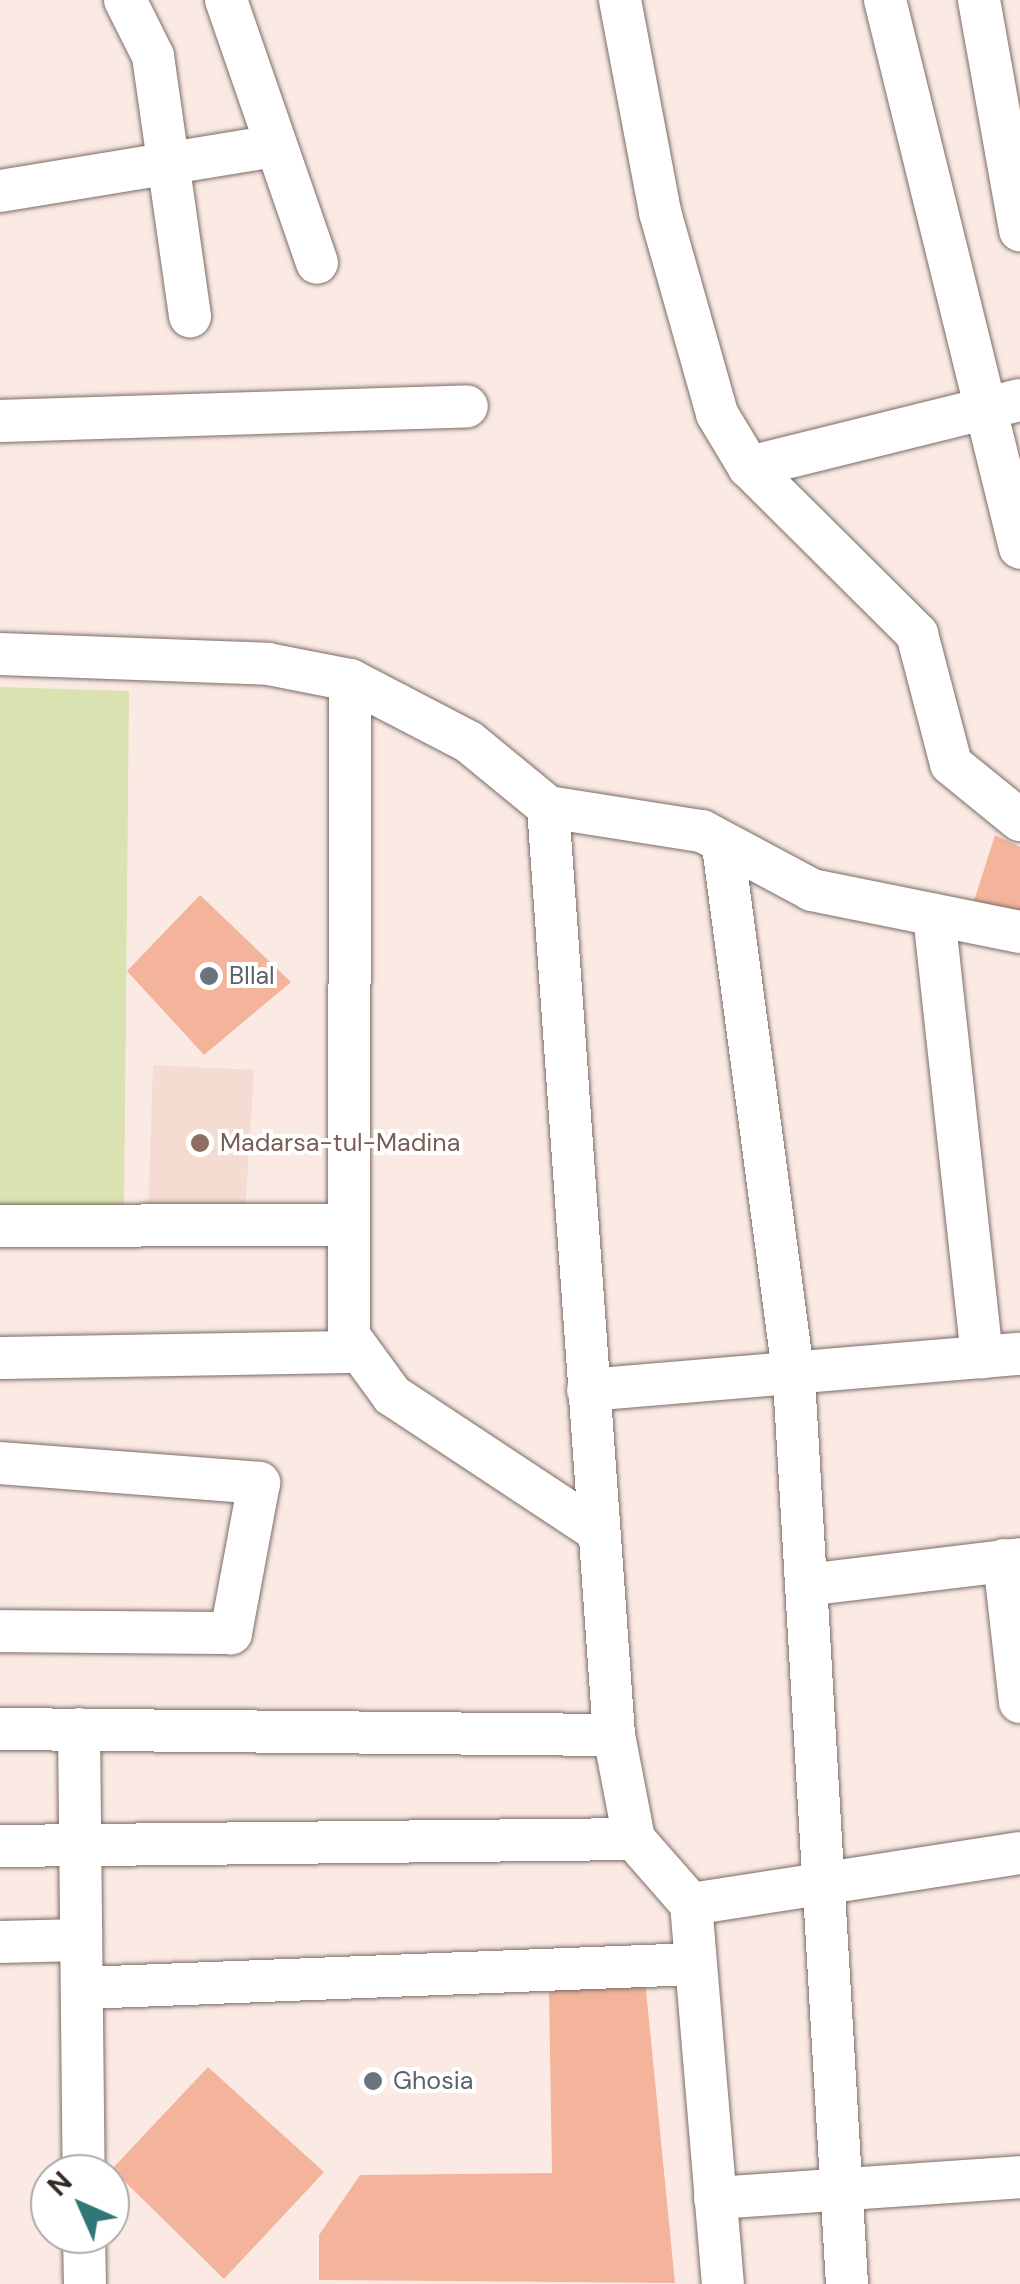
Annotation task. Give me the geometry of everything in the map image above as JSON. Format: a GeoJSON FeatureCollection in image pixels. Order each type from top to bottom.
{"type":"FeatureCollection","features":[{"type":"Feature","properties":{"kind":"street"},"geometry":{"type":"LineString","coordinates":[[125,0],[153,56],[175,166],[190,316]]}},
{"type":"Feature","properties":{"kind":"street"},"geometry":{"type":"LineString","coordinates":[[226,0],[270,147],[317,262]]}},
{"type":"Feature","properties":{"kind":"street"},"geometry":{"type":"LineString","coordinates":[[620,0],[670,248],[716,414],[749,466],[917,634],[952,764],[1020,820]]}},
{"type":"Feature","properties":{"kind":"street"},"geometry":{"type":"LineString","coordinates":[[885,0],[1001,405],[1020,548]]}},
{"type":"Feature","properties":{"kind":"street"},"geometry":{"type":"LineString","coordinates":[[979,0],[1020,230]]}},
{"type":"Feature","properties":{"kind":"street"},"geometry":{"type":"LineString","coordinates":[[0,191],[175,166],[270,147]]}},
{"type":"Feature","properties":{"kind":"street"},"geometry":{"type":"LineString","coordinates":[[749,466],[1001,405]]}},
{"type":"Feature","properties":{"kind":"street"},"geometry":{"type":"LineString","coordinates":[[0,421],[468,406]]}},
{"type":"Feature","properties":{"kind":"street"},"geometry":{"type":"LineString","coordinates":[[0,654],[268,664],[350,680],[470,742],[548,808],[702,831],[723,846],[812,890],[1020,932]]}},
{"type":"Feature","properties":{"kind":"street"},"geometry":{"type":"LineString","coordinates":[[350,680],[346,1225],[355,1352],[392,1394],[596,1530]]}},
{"type":"Feature","properties":{"kind":"street"},"geometry":{"type":"LineString","coordinates":[[548,808],[596,1530],[614,1734],[634,1840],[691,1904],[723,2284]]}},
{"type":"Feature","properties":{"kind":"street"},"geometry":{"type":"LineString","coordinates":[[723,846],[794,1379],[846,2284]]}},
{"type":"Feature","properties":{"kind":"street"},"geometry":{"type":"LineString","coordinates":[[588,1390],[794,1379],[1001,1355],[934,915]]}},
{"type":"Feature","properties":{"kind":"street"},"geometry":{"type":"LineString","coordinates":[[0,1226],[346,1225]]}},
{"type":"Feature","properties":{"kind":"street"},"geometry":{"type":"LineString","coordinates":[[0,1358],[355,1352]]}},
{"type":"Feature","properties":{"kind":"street"},"geometry":{"type":"LineString","coordinates":[[0,1463],[259,1482],[231,1632],[0,1631]]}},
{"type":"Feature","properties":{"kind":"street"},"geometry":{"type":"LineString","coordinates":[[806,1585],[1012,1560],[1020,1702]]}},
{"type":"Feature","properties":{"kind":"street"},"geometry":{"type":"LineString","coordinates":[[79,1728],[84,2154]]}},
{"type":"Feature","properties":{"kind":"street"},"geometry":{"type":"LineString","coordinates":[[0,1729],[614,1734]]}},
{"type":"Feature","properties":{"kind":"street"},"geometry":{"type":"LineString","coordinates":[[0,1846],[634,1840]]}},
{"type":"Feature","properties":{"kind":"street"},"geometry":{"type":"LineString","coordinates":[[691,1904],[1020,1853]]}},
{"type":"Feature","properties":{"kind":"street"},"geometry":{"type":"LineString","coordinates":[[0,1942],[82,1940]]}},
{"type":"Feature","properties":{"kind":"street"},"geometry":{"type":"LineString","coordinates":[[84,1988],[696,1964]]}},
{"type":"Feature","properties":{"kind":"street"},"geometry":{"type":"LineString","coordinates":[[716,2198],[841,2196],[1020,2178]]}},
{"type":"Feature","properties":{"kind":"street"},"geometry":{"type":"LineString","coordinates":[[84,2254],[84,2284]]}},
{"type":"Feature","properties":{"kind":"shaded area","name":"Madarsa-tul-Madina"},"geometry":{"type":"Polygon","coordinates":[[[153,1065],[254,1070],[245,1215],[148,1217],[153,1065]]]}},
{"type":"Feature","properties":{"kind":"green space"},"geometry":{"type":"Polygon","coordinates":[[[0,687],[129,691],[124,1212],[0,1212],[0,687]]]}},
{"type":"Feature","properties":{"kind":"building"},"geometry":{"type":"Polygon","coordinates":[[[995,835],[1020,847],[1020,911],[974,901],[995,835]]]}},
{"type":"Feature","properties":{"kind":"building","name":"BIlal"},"geometry":{"type":"Polygon","coordinates":[[[200,895],[291,982],[204,1055],[127,971],[200,895]]]}},
{"type":"Feature","properties":{"kind":"building"},"geometry":{"type":"Polygon","coordinates":[[[645,1980],[675,2283],[319,2280],[319,2235],[360,2175],[552,2173],[549,1988],[645,1980]]]}},
{"type":"Feature","properties":{"kind":"building"},"geometry":{"type":"Polygon","coordinates":[[[208,2067],[324,2172],[224,2279],[130,2187],[130,2154],[126,2154],[208,2067]]]}},
{"type":"Feature","properties":{"kind":"place","name":"BIlal"},"geometry":{"type":"Point","coordinates":[209,976]}},
{"type":"Feature","properties":{"kind":"place","name":"Madarsa-tul-Madina"},"geometry":{"type":"Point","coordinates":[200,1143]}},
{"type":"Feature","properties":{"kind":"place","name":"Ghosia"},"geometry":{"type":"Point","coordinates":[373,2081]}}]}
